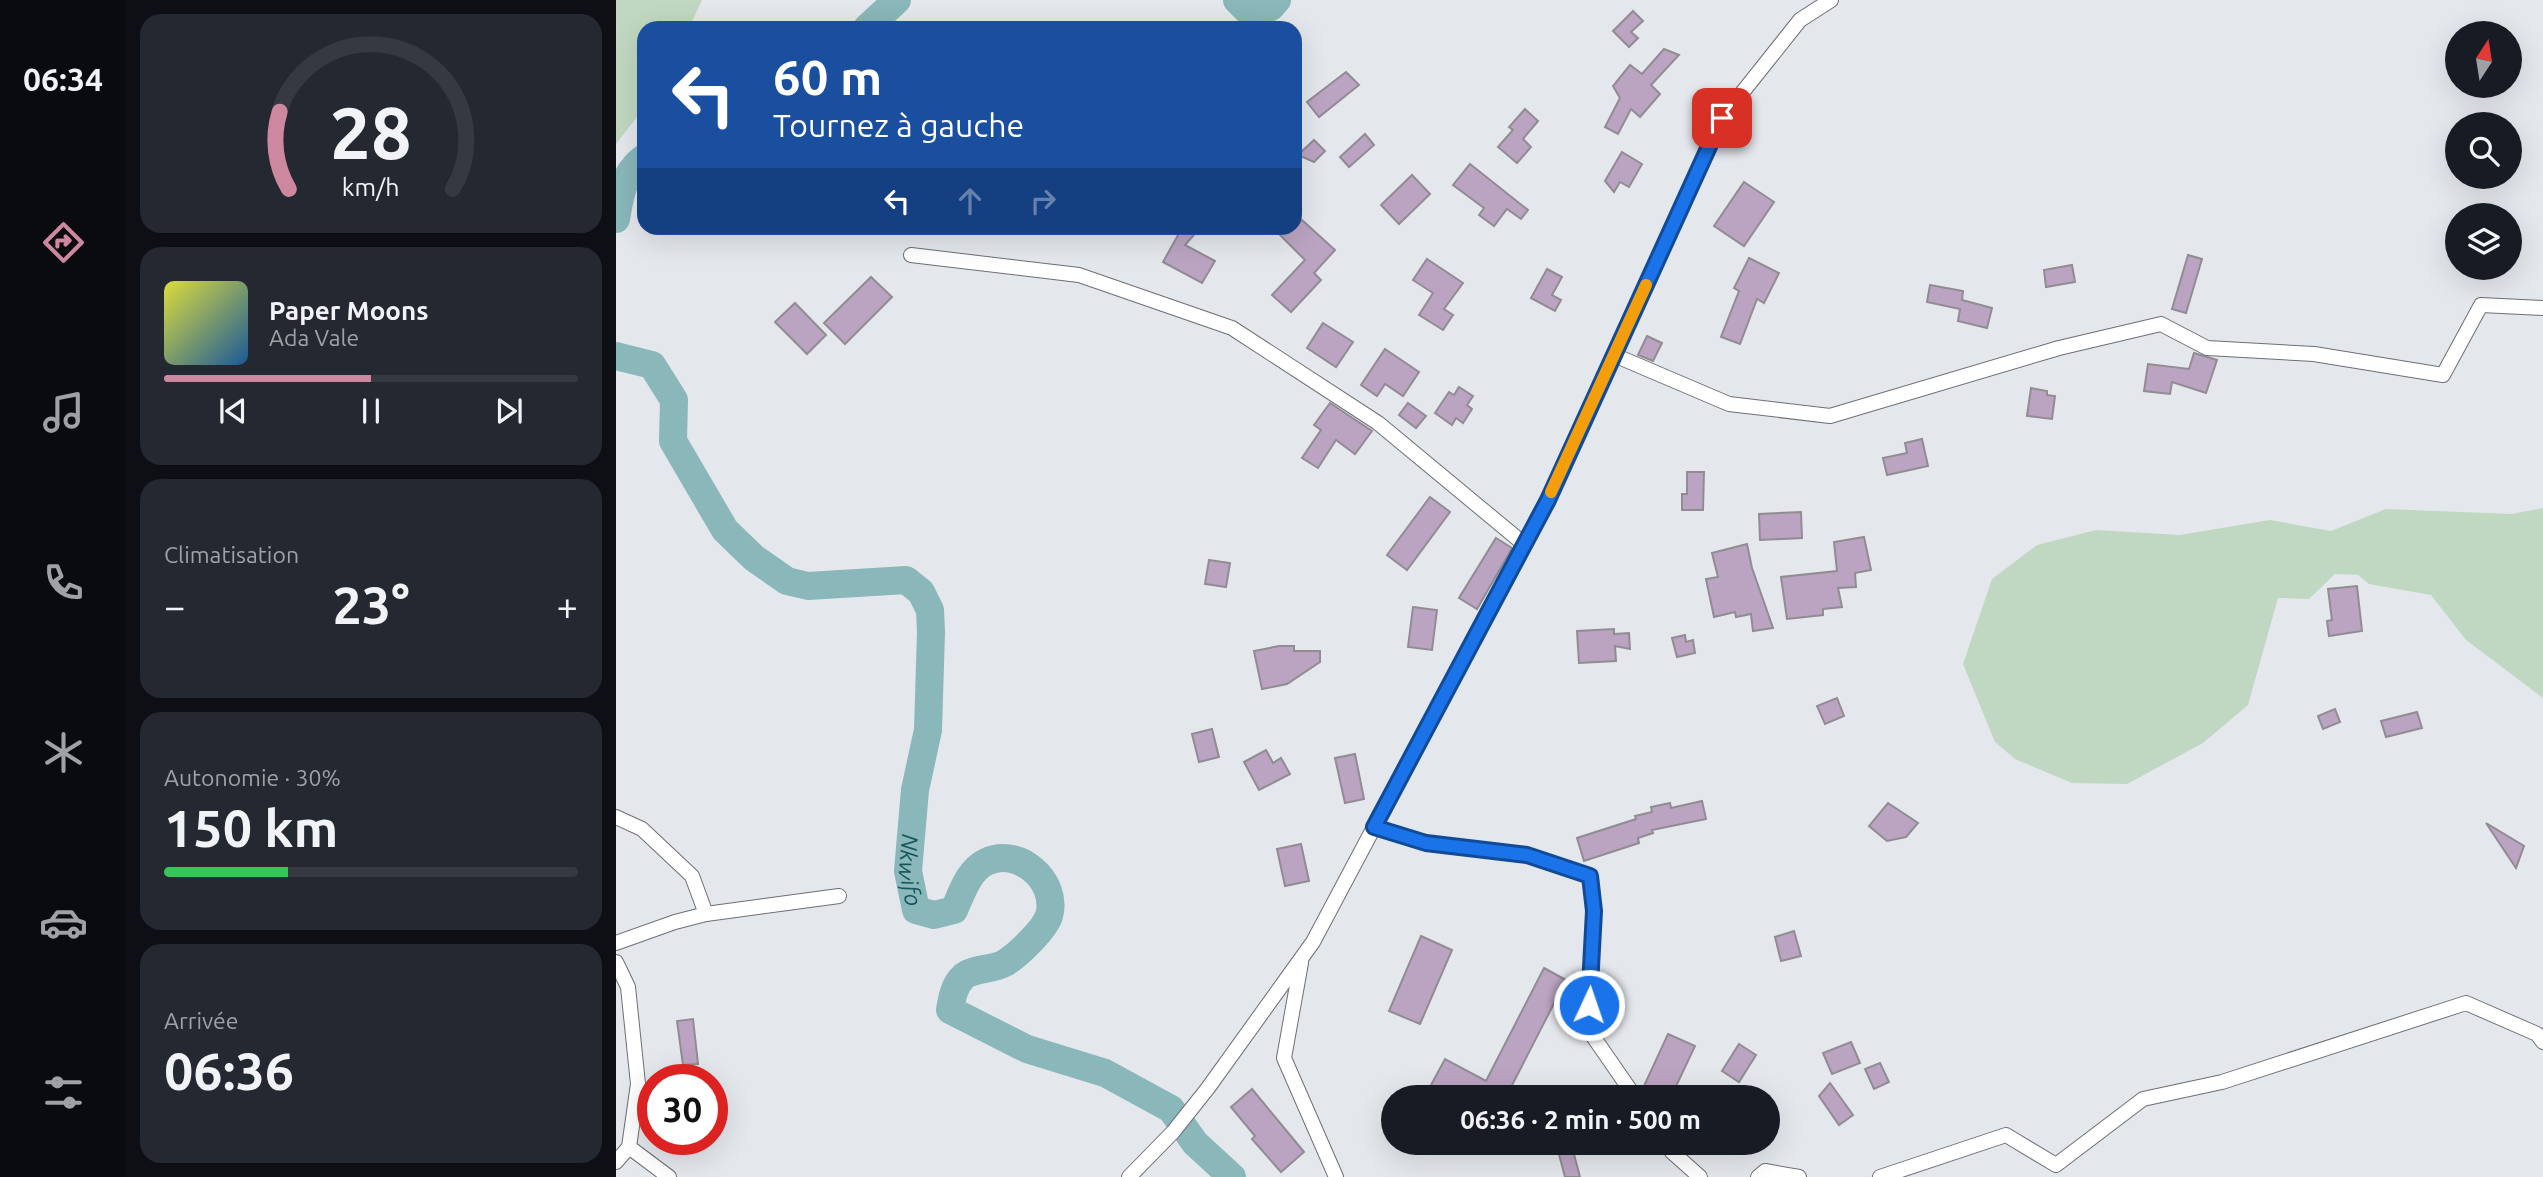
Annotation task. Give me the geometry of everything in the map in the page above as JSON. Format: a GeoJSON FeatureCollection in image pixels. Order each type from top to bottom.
{"type":"FeatureCollection","features":[{"type":"Feature","properties":{"kind":"street"},"geometry":{"type":"LineString","coordinates":[[1129,1177],[1174,1132],[1313,942],[1548,500],[1722,118],[1800,20],[1831,0]]}},
{"type":"Feature","properties":{"kind":"street"},"geometry":{"type":"LineString","coordinates":[[911,255],[1079,275],[1232,328],[1377,423],[1524,544]]}},
{"type":"Feature","properties":{"kind":"street"},"geometry":{"type":"LineString","coordinates":[[1614,355],[1730,404],[1830,416],[2059,348],[2161,324],[2207,348],[2314,354],[2443,375],[2481,305],[2543,308]]}},
{"type":"Feature","properties":{"kind":"street"},"geometry":{"type":"LineString","coordinates":[[616,817],[642,829],[692,876],[706,914]]}},
{"type":"Feature","properties":{"kind":"street"},"geometry":{"type":"LineString","coordinates":[[1374,827],[1426,843],[1527,855],[1590,876],[1594,911],[1588,1029],[1626,1085]]}},
{"type":"Feature","properties":{"kind":"street"},"geometry":{"type":"LineString","coordinates":[[616,943],[706,914],[839,896]]}},
{"type":"Feature","properties":{"kind":"street"},"geometry":{"type":"LineString","coordinates":[[1301,958],[1284,1058],[1336,1177]]}},
{"type":"Feature","properties":{"kind":"street"},"geometry":{"type":"LineString","coordinates":[[616,962],[628,987],[638,1084],[629,1147],[616,1162]]}},
{"type":"Feature","properties":{"kind":"street"},"geometry":{"type":"LineString","coordinates":[[1880,1177],[2006,1135],[2056,1164],[2143,1099],[2222,1083],[2466,1003],[2537,1034],[2543,1042]]}},
{"type":"Feature","properties":{"kind":"street"},"geometry":{"type":"LineString","coordinates":[[629,1147],[669,1177]]}},
{"type":"Feature","properties":{"kind":"street"},"geometry":{"type":"LineString","coordinates":[[1675,1155],[1700,1177]]}},
{"type":"Feature","properties":{"kind":"street"},"geometry":{"type":"LineString","coordinates":[[1758,1177],[1765,1171],[1799,1177]]}},
{"type":"Feature","properties":{"kind":"green space"},"geometry":{"type":"Polygon","coordinates":[[[616,0],[702,0],[692,21],[637,21],[637,117],[616,144],[616,0]]]}},
{"type":"Feature","properties":{"kind":"green space"},"geometry":{"type":"Polygon","coordinates":[[[2543,508],[2543,698],[2466,640],[2431,595],[2369,584],[2358,575],[2335,574],[2309,599],[2278,598],[2248,705],[2203,743],[2127,784],[2072,783],[2015,759],[1995,742],[1963,664],[1992,579],[2037,545],[2096,530],[2180,535],[2270,520],[2331,531],[2386,509],[2512,514],[2543,508]]]}},
{"type":"Feature","properties":{"kind":"building"},"geometry":{"type":"Polygon","coordinates":[[[1633,11],[1643,21],[1631,32],[1638,38],[1629,47],[1613,31],[1633,11]]]}},
{"type":"Feature","properties":{"kind":"building"},"geometry":{"type":"Polygon","coordinates":[[[1664,49],[1679,55],[1651,85],[1660,94],[1640,117],[1631,109],[1618,134],[1605,127],[1620,98],[1613,86],[1630,65],[1642,74],[1664,49]]]}},
{"type":"Feature","properties":{"kind":"building"},"geometry":{"type":"Polygon","coordinates":[[[1346,72],[1359,85],[1319,117],[1307,102],[1346,72]]]}},
{"type":"Feature","properties":{"kind":"building"},"geometry":{"type":"Polygon","coordinates":[[[1525,109],[1538,121],[1523,139],[1531,147],[1517,163],[1498,147],[1513,130],[1509,127],[1525,109]]]}},
{"type":"Feature","properties":{"kind":"building"},"geometry":{"type":"Polygon","coordinates":[[[1365,134],[1374,145],[1349,167],[1340,157],[1365,134]]]}},
{"type":"Feature","properties":{"kind":"building"},"geometry":{"type":"Polygon","coordinates":[[[1314,140],[1325,151],[1314,162],[1302,157],[1302,151],[1314,140]]]}},
{"type":"Feature","properties":{"kind":"building"},"geometry":{"type":"Polygon","coordinates":[[[1622,152],[1642,164],[1629,187],[1620,182],[1614,192],[1605,181],[1622,152]]]}},
{"type":"Feature","properties":{"kind":"building"},"geometry":{"type":"Polygon","coordinates":[[[1470,164],[1528,210],[1521,219],[1507,209],[1494,226],[1479,215],[1484,208],[1453,185],[1470,164]]]}},
{"type":"Feature","properties":{"kind":"building"},"geometry":{"type":"Polygon","coordinates":[[[1412,175],[1430,194],[1399,224],[1381,205],[1412,175]]]}},
{"type":"Feature","properties":{"kind":"building"},"geometry":{"type":"Polygon","coordinates":[[[1744,182],[1774,202],[1744,246],[1714,226],[1744,182]]]}},
{"type":"Feature","properties":{"kind":"building"},"geometry":{"type":"Polygon","coordinates":[[[1302,220],[1335,250],[1314,273],[1321,280],[1291,312],[1272,295],[1305,260],[1280,235],[1302,235],[1302,220]]]}},
{"type":"Feature","properties":{"kind":"building"},"geometry":{"type":"Polygon","coordinates":[[[1178,235],[1194,235],[1185,245],[1215,261],[1202,283],[1163,262],[1178,235]]]}},
{"type":"Feature","properties":{"kind":"building"},"geometry":{"type":"Polygon","coordinates":[[[2188,255],[2202,259],[2186,313],[2172,309],[2188,255]]]}},
{"type":"Feature","properties":{"kind":"building"},"geometry":{"type":"Polygon","coordinates":[[[1749,258],[1779,273],[1764,303],[1757,299],[1740,344],[1721,337],[1739,291],[1734,288],[1749,258]]]}},
{"type":"Feature","properties":{"kind":"building"},"geometry":{"type":"Polygon","coordinates":[[[1427,259],[1463,283],[1444,309],[1453,315],[1443,330],[1419,315],[1433,293],[1413,280],[1427,259]]]}},
{"type":"Feature","properties":{"kind":"building"},"geometry":{"type":"Polygon","coordinates":[[[2072,265],[2075,282],[2046,287],[2044,270],[2072,265]]]}},
{"type":"Feature","properties":{"kind":"building"},"geometry":{"type":"Polygon","coordinates":[[[1547,269],[1562,277],[1552,295],[1561,300],[1555,311],[1531,298],[1547,269]]]}},
{"type":"Feature","properties":{"kind":"building"},"geometry":{"type":"Polygon","coordinates":[[[871,277],[892,297],[845,344],[824,323],[871,277]]]}},
{"type":"Feature","properties":{"kind":"building"},"geometry":{"type":"Polygon","coordinates":[[[1930,285],[1963,291],[1962,300],[1992,308],[1987,328],[1958,321],[1960,309],[1927,302],[1930,285]]]}},
{"type":"Feature","properties":{"kind":"building"},"geometry":{"type":"Polygon","coordinates":[[[795,303],[826,335],[807,354],[775,322],[795,303]]]}},
{"type":"Feature","properties":{"kind":"building"},"geometry":{"type":"Polygon","coordinates":[[[1323,323],[1353,342],[1336,367],[1307,348],[1323,323]]]}},
{"type":"Feature","properties":{"kind":"building"},"geometry":{"type":"Polygon","coordinates":[[[1647,336],[1662,343],[1653,361],[1638,355],[1647,336]]]}},
{"type":"Feature","properties":{"kind":"building"},"geometry":{"type":"Polygon","coordinates":[[[1385,349],[1419,372],[1403,396],[1385,384],[1377,396],[1361,385],[1385,349]]]}},
{"type":"Feature","properties":{"kind":"building"},"geometry":{"type":"Polygon","coordinates":[[[2194,353],[2217,360],[2206,393],[2172,382],[2170,394],[2144,391],[2148,364],[2189,369],[2194,353]]]}},
{"type":"Feature","properties":{"kind":"building"},"geometry":{"type":"Polygon","coordinates":[[[1459,387],[1473,396],[1467,405],[1472,409],[1463,423],[1456,418],[1452,425],[1435,413],[1449,392],[1454,395],[1459,387]]]}},
{"type":"Feature","properties":{"kind":"building"},"geometry":{"type":"Polygon","coordinates":[[[2031,388],[2047,391],[2047,395],[2055,396],[2052,419],[2027,416],[2031,388]]]}},
{"type":"Feature","properties":{"kind":"building"},"geometry":{"type":"Polygon","coordinates":[[[1330,403],[1372,431],[1355,454],[1336,440],[1318,468],[1302,458],[1321,430],[1314,425],[1330,403]]]}},
{"type":"Feature","properties":{"kind":"building"},"geometry":{"type":"Polygon","coordinates":[[[1408,403],[1426,416],[1416,428],[1399,415],[1408,403]]]}},
{"type":"Feature","properties":{"kind":"building"},"geometry":{"type":"Polygon","coordinates":[[[1922,439],[1928,466],[1887,475],[1883,458],[1907,453],[1905,443],[1922,439]]]}},
{"type":"Feature","properties":{"kind":"building"},"geometry":{"type":"Polygon","coordinates":[[[1687,472],[1704,472],[1703,510],[1682,510],[1682,494],[1687,494],[1687,472]]]}},
{"type":"Feature","properties":{"kind":"building"},"geometry":{"type":"Polygon","coordinates":[[[1430,497],[1450,512],[1407,570],[1387,555],[1430,497]]]}},
{"type":"Feature","properties":{"kind":"building"},"geometry":{"type":"Polygon","coordinates":[[[1801,512],[1802,538],[1760,540],[1759,514],[1801,512]]]}},
{"type":"Feature","properties":{"kind":"building"},"geometry":{"type":"Polygon","coordinates":[[[1864,537],[1871,570],[1855,573],[1856,587],[1838,588],[1842,607],[1823,609],[1823,615],[1787,619],[1781,577],[1837,571],[1834,542],[1864,537]]]}},
{"type":"Feature","properties":{"kind":"building"},"geometry":{"type":"Polygon","coordinates":[[[1496,538],[1512,548],[1477,609],[1459,598],[1496,538]]]}},
{"type":"Feature","properties":{"kind":"building"},"geometry":{"type":"Polygon","coordinates":[[[1747,544],[1752,568],[1773,628],[1753,631],[1751,614],[1736,617],[1735,612],[1714,617],[1706,579],[1718,577],[1712,553],[1747,544]]]}},
{"type":"Feature","properties":{"kind":"building"},"geometry":{"type":"Polygon","coordinates":[[[1209,560],[1230,563],[1226,587],[1205,584],[1209,560]]]}},
{"type":"Feature","properties":{"kind":"building"},"geometry":{"type":"Polygon","coordinates":[[[2357,586],[2362,631],[2329,636],[2327,621],[2332,620],[2328,589],[2357,586]]]}},
{"type":"Feature","properties":{"kind":"building"},"geometry":{"type":"Polygon","coordinates":[[[1413,607],[1437,610],[1432,650],[1408,647],[1413,607]]]}},
{"type":"Feature","properties":{"kind":"building"},"geometry":{"type":"Polygon","coordinates":[[[1614,629],[1614,634],[1629,633],[1630,649],[1615,646],[1616,661],[1579,663],[1577,631],[1614,629]]]}},
{"type":"Feature","properties":{"kind":"building"},"geometry":{"type":"Polygon","coordinates":[[[1685,635],[1686,642],[1693,640],[1695,653],[1677,657],[1672,638],[1685,635]]]}},
{"type":"Feature","properties":{"kind":"building"},"geometry":{"type":"Polygon","coordinates":[[[1294,646],[1294,651],[1320,651],[1320,662],[1287,684],[1262,689],[1254,651],[1294,646]]]}},
{"type":"Feature","properties":{"kind":"building"},"geometry":{"type":"Polygon","coordinates":[[[1837,698],[1844,716],[1825,724],[1817,706],[1837,698]]]}},
{"type":"Feature","properties":{"kind":"building"},"geometry":{"type":"Polygon","coordinates":[[[2335,709],[2340,722],[2323,729],[2318,716],[2335,709]]]}},
{"type":"Feature","properties":{"kind":"building"},"geometry":{"type":"Polygon","coordinates":[[[2417,712],[2422,728],[2386,737],[2381,721],[2417,712]]]}},
{"type":"Feature","properties":{"kind":"building"},"geometry":{"type":"Polygon","coordinates":[[[1212,729],[1219,757],[1199,762],[1192,734],[1212,729]]]}},
{"type":"Feature","properties":{"kind":"building"},"geometry":{"type":"Polygon","coordinates":[[[1266,750],[1273,763],[1281,758],[1290,774],[1259,790],[1244,762],[1266,750]]]}},
{"type":"Feature","properties":{"kind":"building"},"geometry":{"type":"Polygon","coordinates":[[[1355,754],[1364,799],[1345,803],[1335,758],[1355,754]]]}},
{"type":"Feature","properties":{"kind":"building"},"geometry":{"type":"Polygon","coordinates":[[[1702,801],[1706,819],[1652,830],[1653,833],[1638,838],[1639,843],[1584,861],[1577,838],[1636,819],[1635,816],[1652,812],[1651,807],[1670,803],[1671,808],[1702,801]]]}},
{"type":"Feature","properties":{"kind":"building"},"geometry":{"type":"Polygon","coordinates":[[[1888,803],[1918,823],[1906,837],[1887,841],[1869,826],[1888,803]]]}},
{"type":"Feature","properties":{"kind":"building"},"geometry":{"type":"Polygon","coordinates":[[[2486,823],[2524,846],[2516,868],[2486,823]]]}},
{"type":"Feature","properties":{"kind":"building"},"geometry":{"type":"Polygon","coordinates":[[[1301,844],[1309,881],[1285,886],[1277,849],[1301,844]]]}},
{"type":"Feature","properties":{"kind":"building"},"geometry":{"type":"Polygon","coordinates":[[[1794,931],[1801,956],[1781,961],[1775,937],[1794,931]]]}},
{"type":"Feature","properties":{"kind":"building"},"geometry":{"type":"Polygon","coordinates":[[[1421,936],[1452,950],[1420,1024],[1389,1011],[1421,936]]]}},
{"type":"Feature","properties":{"kind":"building"},"geometry":{"type":"Polygon","coordinates":[[[1544,968],[1566,980],[1512,1085],[1431,1085],[1445,1059],[1486,1081],[1544,968]]]}},
{"type":"Feature","properties":{"kind":"building"},"geometry":{"type":"Polygon","coordinates":[[[693,1019],[698,1064],[683,1064],[677,1021],[693,1019]]]}},
{"type":"Feature","properties":{"kind":"building"},"geometry":{"type":"Polygon","coordinates":[[[1668,1034],[1695,1046],[1677,1085],[1644,1085],[1668,1034]]]}},
{"type":"Feature","properties":{"kind":"building"},"geometry":{"type":"Polygon","coordinates":[[[1851,1042],[1860,1063],[1832,1074],[1823,1053],[1851,1042]]]}},
{"type":"Feature","properties":{"kind":"building"},"geometry":{"type":"Polygon","coordinates":[[[1739,1044],[1756,1055],[1739,1082],[1722,1071],[1739,1044]]]}},
{"type":"Feature","properties":{"kind":"building"},"geometry":{"type":"Polygon","coordinates":[[[1880,1063],[1889,1082],[1874,1089],[1865,1069],[1880,1063]]]}},
{"type":"Feature","properties":{"kind":"building"},"geometry":{"type":"Polygon","coordinates":[[[1830,1083],[1853,1115],[1839,1125],[1819,1096],[1830,1083]]]}},
{"type":"Feature","properties":{"kind":"building"},"geometry":{"type":"Polygon","coordinates":[[[1252,1089],[1304,1152],[1281,1172],[1252,1139],[1255,1136],[1231,1107],[1252,1089]]]}},
{"type":"Feature","properties":{"kind":"building"},"geometry":{"type":"Polygon","coordinates":[[[1559,1155],[1574,1155],[1580,1177],[1565,1177],[1559,1155]]]}},
{"type":"Feature","properties":{"kind":"waterway","name":"Nkwifo"},"geometry":{"type":"LineString","coordinates":[[874,21],[897,0]]}},
{"type":"Feature","properties":{"kind":"waterway","name":"Nkwifo"},"geometry":{"type":"LineString","coordinates":[[1237,0],[1252,15],[1271,7],[1277,0]]}},
{"type":"Feature","properties":{"kind":"waterway","name":"Nkwifo"},"geometry":{"type":"LineString","coordinates":[[616,219],[621,193],[637,164]]}},
{"type":"Feature","properties":{"kind":"waterway","name":"Nkwifo"},"geometry":{"type":"LineString","coordinates":[[616,356],[652,365],[674,400],[673,441],[725,530],[754,558],[787,581],[808,586],[906,580],[921,592],[930,610],[931,632],[928,730],[915,790],[908,871],[916,910],[934,915],[954,910],[966,883],[975,871],[986,862],[998,858],[1023,863],[1033,870],[1042,879],[1050,903],[1046,922],[1017,954],[1005,963],[964,976],[954,992],[950,1010],[1027,1049],[1105,1073],[1171,1109],[1195,1143],[1232,1177]]}},
{"type":"Feature","properties":{"kind":"slow traffic"},"geometry":{"type":"LineString","coordinates":[[1551,492],[1646,285]]}},
{"type":"Feature","properties":{"kind":"route"},"geometry":{"type":"LineString","coordinates":[[1589,1005],[1594,911],[1590,876],[1527,855],[1426,843],[1374,827],[1548,500],[1722,118]]}}]}
